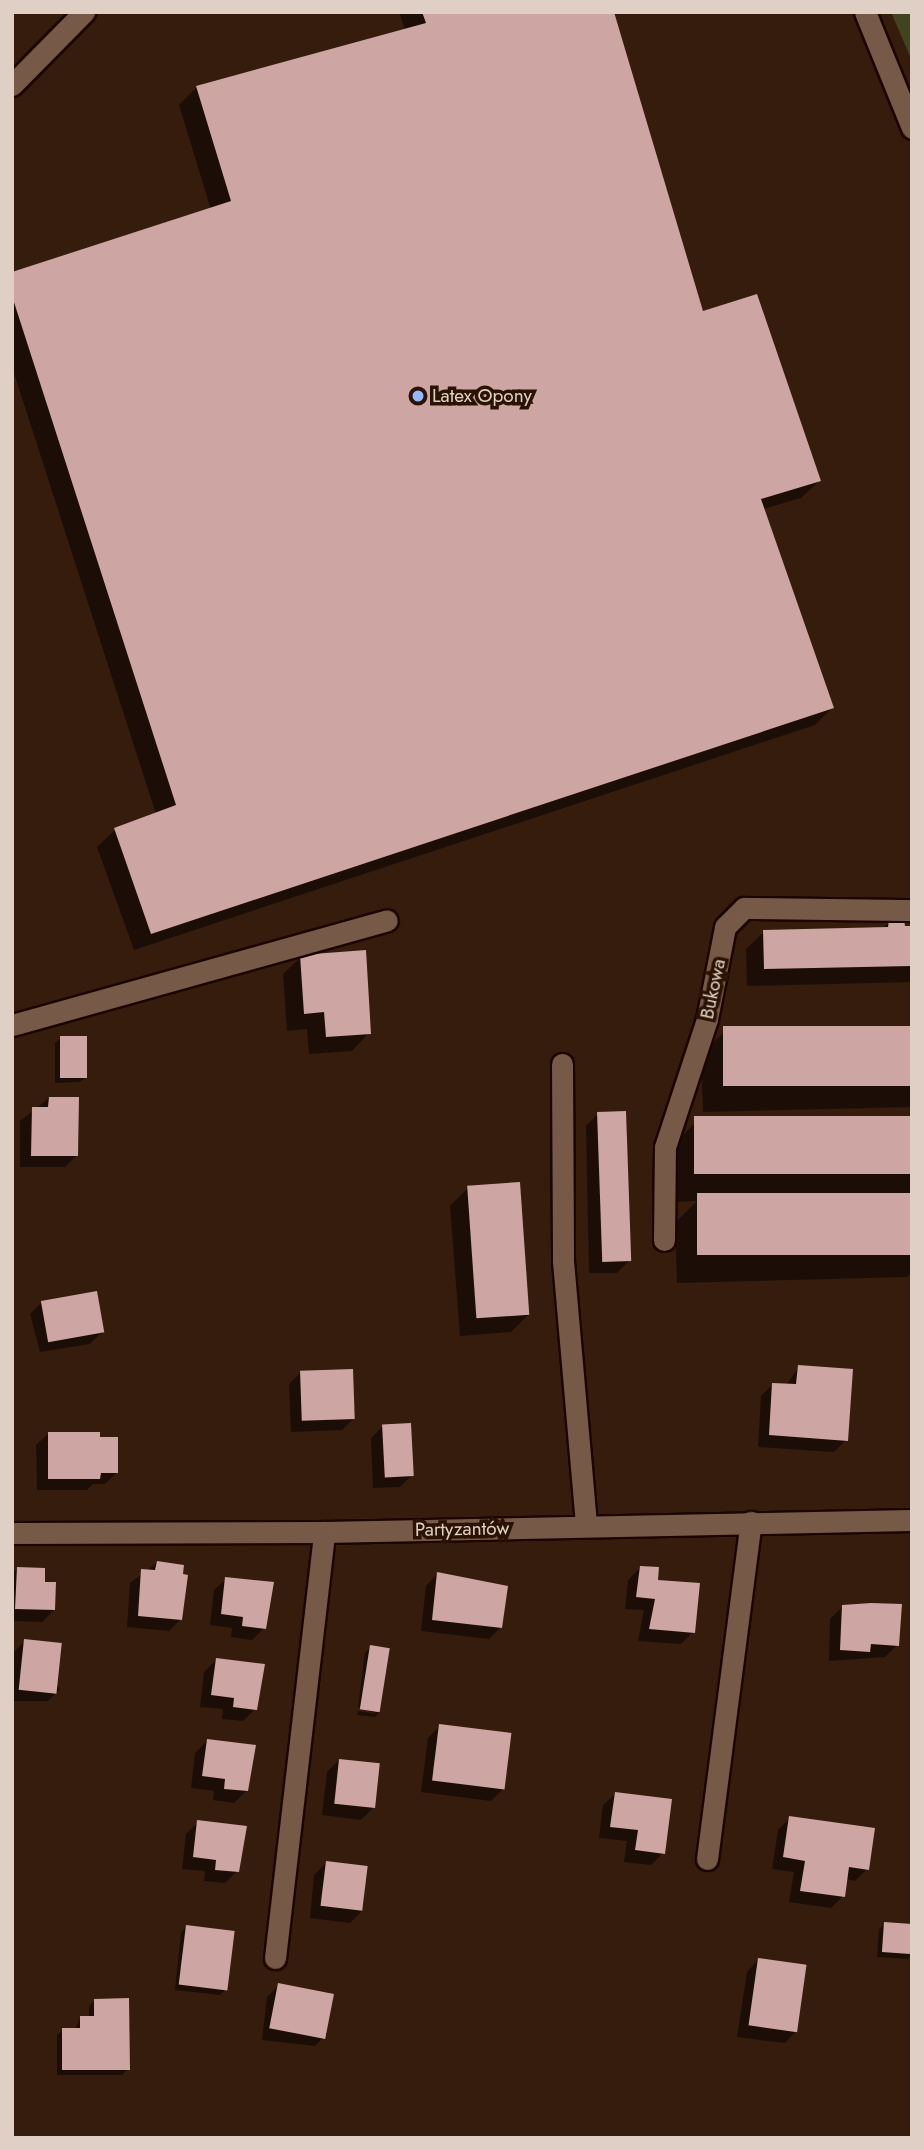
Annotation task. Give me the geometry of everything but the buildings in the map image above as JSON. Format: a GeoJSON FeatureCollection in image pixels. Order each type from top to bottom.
{"type":"FeatureCollection","features":[{"type":"Feature","properties":{"kind":"street"},"geometry":{"type":"LineString","coordinates":[[12,85],[84,12]]}},
{"type":"Feature","properties":{"kind":"street"},"geometry":{"type":"LineString","coordinates":[[865,12],[912,128]]}},
{"type":"Feature","properties":{"kind":"street","name":"Bukowa"},"geometry":{"type":"LineString","coordinates":[[664,1240],[665,1147],[707,1019],[726,927],[744,908],[912,910]]}},
{"type":"Feature","properties":{"kind":"street"},"geometry":{"type":"LineString","coordinates":[[12,1026],[387,920]]}},
{"type":"Feature","properties":{"kind":"street"},"geometry":{"type":"LineString","coordinates":[[562,1064],[563,1261],[586,1526]]}},
{"type":"Feature","properties":{"kind":"street","name":"Partyzantów"},"geometry":{"type":"LineString","coordinates":[[12,1533],[324,1532],[912,1520]]}},
{"type":"Feature","properties":{"kind":"street"},"geometry":{"type":"LineString","coordinates":[[707,1859],[751,1522]]}},
{"type":"Feature","properties":{"kind":"street"},"geometry":{"type":"LineString","coordinates":[[275,1958],[324,1532]]}},
{"type":"Feature","properties":{"kind":"green space"},"geometry":{"type":"Polygon","coordinates":[[[891,12],[912,12],[912,61],[891,12]]]}},
{"type":"Feature","properties":{"kind":"place","name":"Latex Opony"},"geometry":{"type":"Point","coordinates":[418,396]}}]}
